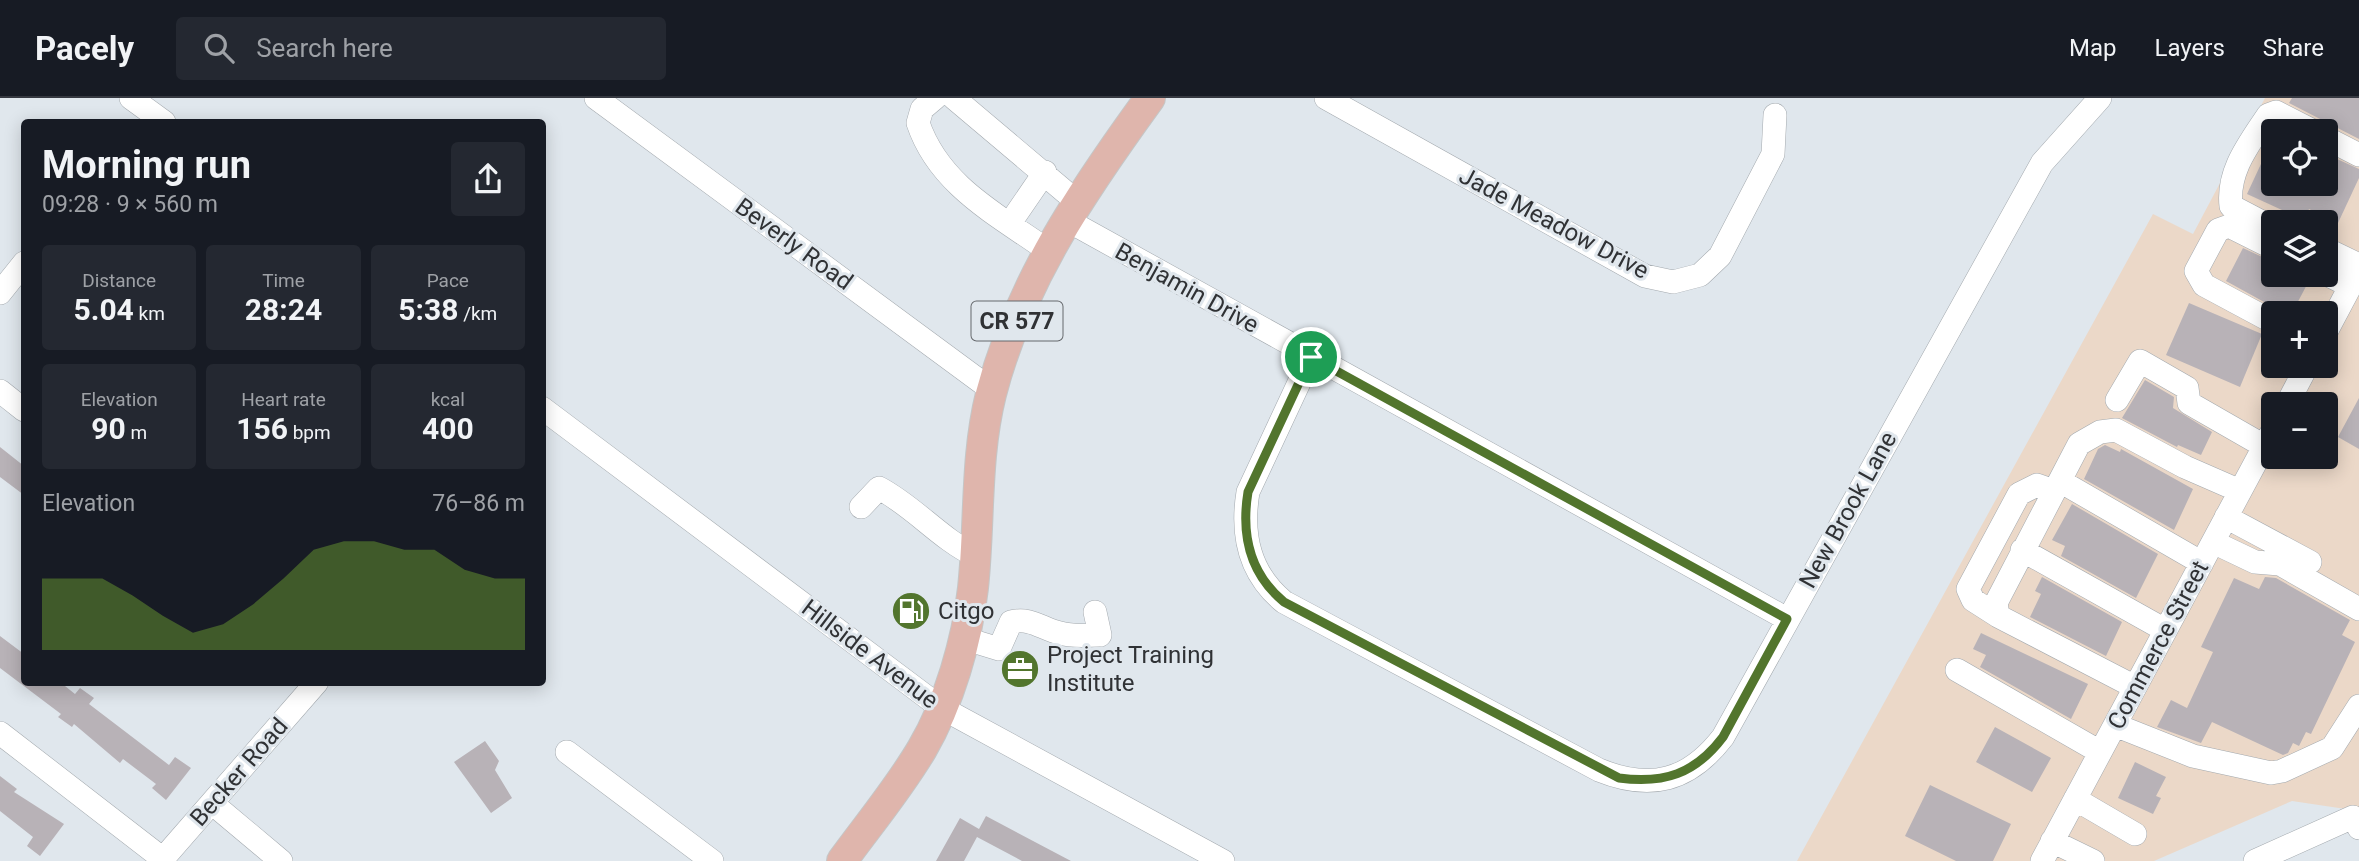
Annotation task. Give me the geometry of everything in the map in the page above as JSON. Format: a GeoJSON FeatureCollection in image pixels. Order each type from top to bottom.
{"type":"FeatureCollection","features":[{"type":"Feature","properties":{"kind":"main road","name":"CR 577"},"geometry":{"type":"LineString","coordinates":[[842,861],[916,758],[940,707],[963,638],[976,556],[977,486],[985,418],[992,390],[1022,308],[1047,250],[1071,210],[1150,98]]}},
{"type":"Feature","properties":{"kind":"street","name":"Beverly Road"},"geometry":{"type":"LineString","coordinates":[[596,98],[992,390]]}},
{"type":"Feature","properties":{"kind":"street"},"geometry":{"type":"LineString","coordinates":[[935,98],[922,109],[918,123],[930,150],[951,181],[1047,250]]}},
{"type":"Feature","properties":{"kind":"street","name":"Benjamin Drive"},"geometry":{"type":"LineString","coordinates":[[954,98],[1045,172],[1071,210],[1311,357],[1787,619]]}},
{"type":"Feature","properties":{"kind":"street","name":"Jade Meadow Drive"},"geometry":{"type":"LineString","coordinates":[[1326,98],[1646,276],[1674,282],[1700,275],[1720,256],[1773,154],[1775,115]]}},
{"type":"Feature","properties":{"kind":"street","name":"New Brook Lane"},"geometry":{"type":"LineString","coordinates":[[1311,357],[1256,470],[1244,514],[1252,560],[1269,590],[1284,602],[1599,770],[1619,778],[1641,781],[1680,775],[1710,755],[1723,737],[2042,163],[2100,98]]}},
{"type":"Feature","properties":{"kind":"street"},"geometry":{"type":"LineString","coordinates":[[2265,119],[2267,115],[2276,112],[2290,119]]}},
{"type":"Feature","properties":{"kind":"street"},"geometry":{"type":"LineString","coordinates":[[2261,125],[2235,169],[2230,200],[2218,230],[2196,271],[2204,285],[2261,316]]}},
{"type":"Feature","properties":{"kind":"street"},"geometry":{"type":"LineString","coordinates":[[2338,144],[2359,155]]}},
{"type":"Feature","properties":{"kind":"street"},"geometry":{"type":"LineString","coordinates":[[1010,223],[1045,172]]}},
{"type":"Feature","properties":{"kind":"street"},"geometry":{"type":"LineString","coordinates":[[2230,200],[2231,206],[2261,222]]}},
{"type":"Feature","properties":{"kind":"street"},"geometry":{"type":"LineString","coordinates":[[2218,230],[2229,226],[2261,242]]}},
{"type":"Feature","properties":{"kind":"street"},"geometry":{"type":"LineString","coordinates":[[2338,259],[2356,274]]}},
{"type":"Feature","properties":{"kind":"street"},"geometry":{"type":"LineString","coordinates":[[0,293],[21,267]]}},
{"type":"Feature","properties":{"kind":"street"},"geometry":{"type":"LineString","coordinates":[[2338,274],[2356,274]]}},
{"type":"Feature","properties":{"kind":"street"},"geometry":{"type":"LineString","coordinates":[[2338,309],[2356,274]]}},
{"type":"Feature","properties":{"kind":"street"},"geometry":{"type":"LineString","coordinates":[[2117,400],[2140,361],[2187,388],[2189,403],[2261,434]]}},
{"type":"Feature","properties":{"kind":"street"},"geometry":{"type":"LineString","coordinates":[[0,391],[21,408]]}},
{"type":"Feature","properties":{"kind":"street","name":"Hillside Avenue"},"geometry":{"type":"LineString","coordinates":[[546,411],[940,707],[1223,861]]}},
{"type":"Feature","properties":{"kind":"street"},"geometry":{"type":"LineString","coordinates":[[1998,616],[1996,603],[2079,444],[2100,432],[2116,430],[2185,467],[2240,491]]}},
{"type":"Feature","properties":{"kind":"street","name":"Commerce Street"},"geometry":{"type":"LineString","coordinates":[[2047,851],[2261,453]]}},
{"type":"Feature","properties":{"kind":"street"},"geometry":{"type":"LineString","coordinates":[[2135,687],[1998,616],[1973,600],[1968,590],[2019,494],[2037,485],[2057,486],[2202,563]]}},
{"type":"Feature","properties":{"kind":"street"},"geometry":{"type":"LineString","coordinates":[[861,507],[879,488],[918,515],[952,545],[976,556]]}},
{"type":"Feature","properties":{"kind":"street"},"geometry":{"type":"LineString","coordinates":[[2226,517],[2359,589]]}},
{"type":"Feature","properties":{"kind":"street"},"geometry":{"type":"LineString","coordinates":[[2213,541],[2255,562],[2280,564],[2359,609]]}},
{"type":"Feature","properties":{"kind":"street"},"geometry":{"type":"LineString","coordinates":[[2022,550],[2165,630]]}},
{"type":"Feature","properties":{"kind":"street"},"geometry":{"type":"LineString","coordinates":[[963,638],[999,649],[1011,622],[1020,620],[1038,623],[1061,634],[1100,635],[1095,612]]}},
{"type":"Feature","properties":{"kind":"street"},"geometry":{"type":"LineString","coordinates":[[1957,670],[2100,752]]}},
{"type":"Feature","properties":{"kind":"street","name":"Becker Road"},"geometry":{"type":"LineString","coordinates":[[162,860],[314,686]]}},
{"type":"Feature","properties":{"kind":"street"},"geometry":{"type":"LineString","coordinates":[[2115,725],[2193,757],[2271,773],[2282,771],[2332,748],[2359,706]]}},
{"type":"Feature","properties":{"kind":"street"},"geometry":{"type":"LineString","coordinates":[[0,733],[162,860]]}},
{"type":"Feature","properties":{"kind":"street"},"geometry":{"type":"LineString","coordinates":[[567,752],[712,861]]}},
{"type":"Feature","properties":{"kind":"street"},"geometry":{"type":"LineString","coordinates":[[2075,799],[2135,834]]}},
{"type":"Feature","properties":{"kind":"street"},"geometry":{"type":"LineString","coordinates":[[213,804],[281,861]]}},
{"type":"Feature","properties":{"kind":"street"},"geometry":{"type":"LineString","coordinates":[[2266,859],[2353,817],[2359,828]]}},
{"type":"Feature","properties":{"kind":"street"},"geometry":{"type":"LineString","coordinates":[[1185,840],[1198,861]]}},
{"type":"Feature","properties":{"kind":"street"},"geometry":{"type":"LineString","coordinates":[[2047,851],[2089,859]]}},
{"type":"Feature","properties":{"kind":"shaded area"},"geometry":{"type":"Polygon","coordinates":[[[2265,98],[2359,98],[2359,811],[2292,801],[2154,861],[1797,861],[2153,214],[2193,234],[2265,98]]]}},
{"type":"Feature","properties":{"kind":"building"},"geometry":{"type":"Polygon","coordinates":[[[2292,98],[2359,98],[2359,139],[2338,128],[2338,119],[2320,119],[2289,103],[2292,98]]]}},
{"type":"Feature","properties":{"kind":"building"},"geometry":{"type":"Polygon","coordinates":[[[2338,159],[2359,169],[2359,178],[2338,223],[2338,210],[2282,210],[2247,194],[2261,164],[2261,196],[2338,196],[2338,159]]]}},
{"type":"Feature","properties":{"kind":"building"},"geometry":{"type":"Polygon","coordinates":[[[2243,248],[2261,256],[2261,287],[2306,287],[2298,301],[2262,301],[2226,281],[2243,248]]]}},
{"type":"Feature","properties":{"kind":"building"},"geometry":{"type":"Polygon","coordinates":[[[2189,303],[2261,334],[2240,387],[2166,355],[2189,303]]]}},
{"type":"Feature","properties":{"kind":"building"},"geometry":{"type":"Polygon","coordinates":[[[2145,380],[2174,397],[2173,408],[2212,432],[2201,455],[2178,445],[2177,447],[2122,418],[2145,380]]]}},
{"type":"Feature","properties":{"kind":"building"},"geometry":{"type":"Polygon","coordinates":[[[2359,398],[2359,449],[2338,437],[2359,398]]]}},
{"type":"Feature","properties":{"kind":"building"},"geometry":{"type":"Polygon","coordinates":[[[2105,445],[2120,452],[2121,449],[2193,489],[2174,530],[2084,479],[2098,449],[2105,445]]]}},
{"type":"Feature","properties":{"kind":"building"},"geometry":{"type":"Polygon","coordinates":[[[0,447],[21,464],[21,493],[0,477],[0,447]]]}},
{"type":"Feature","properties":{"kind":"building"},"geometry":{"type":"Polygon","coordinates":[[[2072,504],[2158,554],[2136,598],[2061,556],[2065,546],[2052,540],[2072,504]]]}},
{"type":"Feature","properties":{"kind":"building"},"geometry":{"type":"Polygon","coordinates":[[[2042,577],[2122,622],[2106,656],[2030,617],[2041,594],[2035,591],[2042,577]]]}},
{"type":"Feature","properties":{"kind":"building"},"geometry":{"type":"Polygon","coordinates":[[[2265,577],[2276,578],[2350,620],[2342,635],[2355,642],[2311,734],[2306,732],[2299,746],[2293,743],[2288,753],[2283,755],[2212,722],[2201,743],[2157,727],[2171,700],[2187,708],[2213,652],[2201,647],[2234,578],[2259,589],[2265,577]]]}},
{"type":"Feature","properties":{"kind":"building"},"geometry":{"type":"Polygon","coordinates":[[[1981,633],[2088,684],[2071,719],[1980,667],[1986,655],[1973,649],[1981,633]]]}},
{"type":"Feature","properties":{"kind":"building"},"geometry":{"type":"Polygon","coordinates":[[[0,636],[21,652],[21,684],[0,668],[0,636]]]}},
{"type":"Feature","properties":{"kind":"building"},"geometry":{"type":"Polygon","coordinates":[[[24,686],[65,686],[75,694],[80,688],[94,698],[89,704],[169,765],[175,757],[191,768],[166,800],[152,788],[156,784],[123,759],[120,763],[74,724],[72,727],[58,717],[61,714],[24,686]]]}},
{"type":"Feature","properties":{"kind":"building"},"geometry":{"type":"Polygon","coordinates":[[[1995,727],[2051,758],[2032,792],[1976,762],[1995,727]]]}},
{"type":"Feature","properties":{"kind":"building"},"geometry":{"type":"Polygon","coordinates":[[[485,741],[499,761],[495,770],[512,798],[491,813],[454,762],[485,741]]]}},
{"type":"Feature","properties":{"kind":"building"},"geometry":{"type":"Polygon","coordinates":[[[2135,762],[2166,777],[2156,796],[2161,798],[2153,814],[2118,798],[2135,762]]]}},
{"type":"Feature","properties":{"kind":"building"},"geometry":{"type":"Polygon","coordinates":[[[0,776],[17,789],[14,792],[64,824],[40,856],[27,846],[33,837],[0,811],[0,776]]]}},
{"type":"Feature","properties":{"kind":"building"},"geometry":{"type":"Polygon","coordinates":[[[1930,785],[2011,824],[1993,861],[1956,861],[1905,836],[1930,785]]]}},
{"type":"Feature","properties":{"kind":"building"},"geometry":{"type":"Polygon","coordinates":[[[986,816],[1071,861],[1022,861],[977,837],[964,861],[936,861],[960,818],[979,829],[986,816]]]}},
{"type":"Feature","properties":{"kind":"place","name":"Citgo"},"geometry":{"type":"Point","coordinates":[911,611]}},
{"type":"Feature","properties":{"kind":"place","name":"Project Training Institute"},"geometry":{"type":"Point","coordinates":[1020,669]}},
{"type":"Feature","properties":{"kind":"route"},"geometry":{"type":"LineString","coordinates":[[1311,357],[1787,619],[1723,737],[1710,755],[1680,775],[1663,780],[1619,778],[1599,770],[1284,602],[1269,590],[1252,560],[1245,537],[1244,514],[1256,470],[1311,357]]}}]}
